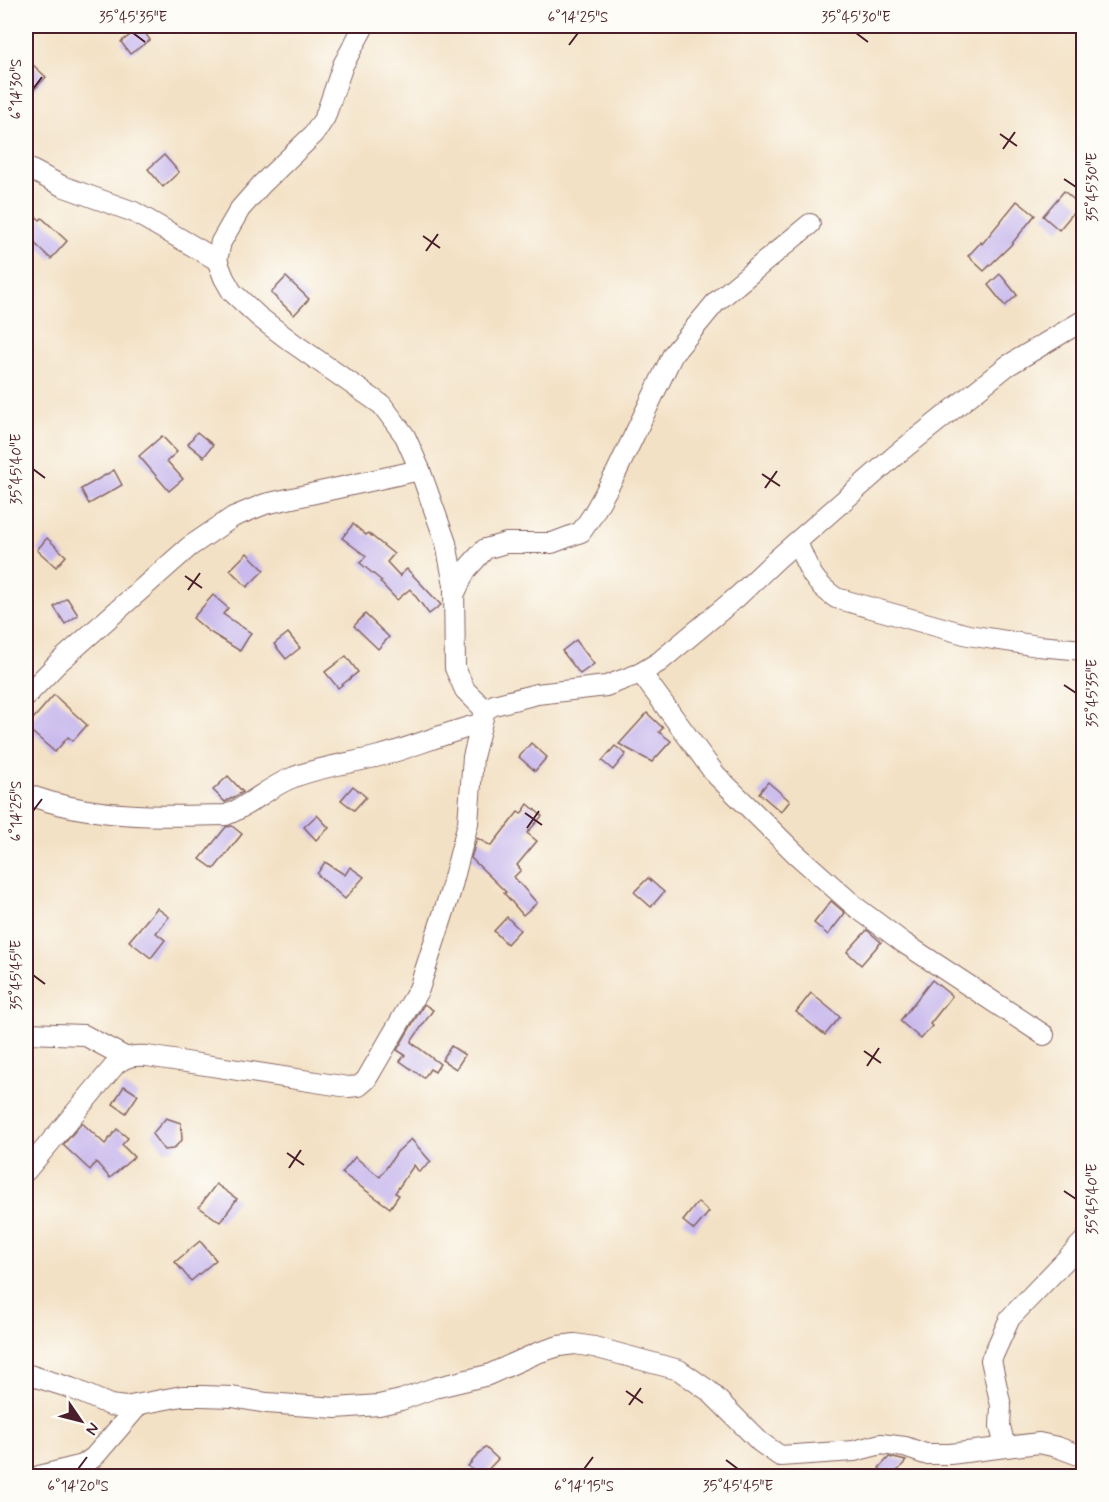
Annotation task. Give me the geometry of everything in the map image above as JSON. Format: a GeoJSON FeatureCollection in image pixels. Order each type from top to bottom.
{"type":"FeatureCollection","features":[{"type":"Feature","properties":{"kind":"street"},"geometry":{"type":"LineString","coordinates":[[26,1033],[84,1035],[125,1057],[147,1056],[348,1087],[359,1086],[366,1080],[419,989],[450,893],[468,823],[473,757],[482,717],[465,690],[456,668],[454,595],[446,543],[420,470],[405,436],[382,405],[292,343],[259,317],[232,292],[217,260],[221,242],[240,209],[320,126],[343,65],[364,26]]}},
{"type":"Feature","properties":{"kind":"street"},"geometry":{"type":"LineString","coordinates":[[26,167],[62,186],[134,212],[217,260]]}},
{"type":"Feature","properties":{"kind":"street"},"geometry":{"type":"LineString","coordinates":[[454,595],[466,570],[484,549],[506,543],[552,543],[581,532],[616,473],[673,354],[716,302],[810,224]]}},
{"type":"Feature","properties":{"kind":"street"},"geometry":{"type":"LineString","coordinates":[[26,794],[64,806],[96,811],[226,815],[238,811],[271,788],[294,777],[384,755],[453,731],[482,717],[494,705],[537,694],[606,686],[641,673],[659,662],[737,597],[897,454],[1007,366],[1083,320]]}},
{"type":"Feature","properties":{"kind":"street"},"geometry":{"type":"LineString","coordinates":[[26,696],[58,663],[189,547],[233,517],[265,504],[420,470]]}},
{"type":"Feature","properties":{"kind":"street"},"geometry":{"type":"LineString","coordinates":[[797,542],[812,577],[824,590],[836,598],[968,634],[1083,650]]}},
{"type":"Feature","properties":{"kind":"street"},"geometry":{"type":"LineString","coordinates":[[641,673],[715,774],[796,854],[866,915],[1044,1035]]}},
{"type":"Feature","properties":{"kind":"street"},"geometry":{"type":"LineString","coordinates":[[26,1171],[116,1064],[125,1057]]}},
{"type":"Feature","properties":{"kind":"street"},"geometry":{"type":"LineString","coordinates":[[1005,1447],[1000,1426],[1001,1406],[991,1360],[1010,1318],[1083,1241]]}},
{"type":"Feature","properties":{"kind":"street"},"geometry":{"type":"LineString","coordinates":[[26,1374],[70,1388],[110,1405],[138,1406],[182,1396],[202,1396],[336,1408],[379,1405],[488,1375],[537,1353],[574,1344],[611,1351],[679,1370],[709,1391],[760,1442],[780,1456],[854,1451],[881,1444],[905,1447],[925,1454],[950,1454],[1039,1443],[1083,1457]]}},
{"type":"Feature","properties":{"kind":"street"},"geometry":{"type":"LineString","coordinates":[[39,1476],[83,1465],[94,1457],[138,1406]]}},
{"type":"Feature","properties":{"kind":"building"},"geometry":{"type":"Polygon","coordinates":[[[141,27],[150,40],[130,54],[121,42],[141,27]]]}},
{"type":"Feature","properties":{"kind":"building"},"geometry":{"type":"Polygon","coordinates":[[[32,64],[46,77],[34,90],[26,81],[26,71],[32,64]]]}},
{"type":"Feature","properties":{"kind":"building"},"geometry":{"type":"Polygon","coordinates":[[[164,155],[179,172],[163,187],[148,169],[164,155]]]}},
{"type":"Feature","properties":{"kind":"building"},"geometry":{"type":"Polygon","coordinates":[[[1064,191],[1080,205],[1059,230],[1043,216],[1064,191]]]}},
{"type":"Feature","properties":{"kind":"building"},"geometry":{"type":"Polygon","coordinates":[[[1017,201],[1035,215],[1010,246],[984,271],[968,256],[981,242],[982,244],[1017,201]]]}},
{"type":"Feature","properties":{"kind":"building"},"geometry":{"type":"Polygon","coordinates":[[[26,208],[40,220],[42,218],[67,241],[51,259],[26,235],[26,208]]]}},
{"type":"Feature","properties":{"kind":"building"},"geometry":{"type":"Polygon","coordinates":[[[1000,274],[1017,295],[1005,306],[988,285],[1000,274]]]}},
{"type":"Feature","properties":{"kind":"building"},"geometry":{"type":"Polygon","coordinates":[[[286,277],[309,299],[294,315],[271,293],[286,277]]]}},
{"type":"Feature","properties":{"kind":"building"},"geometry":{"type":"Polygon","coordinates":[[[197,432],[213,445],[204,457],[188,444],[197,432]]]}},
{"type":"Feature","properties":{"kind":"building"},"geometry":{"type":"Polygon","coordinates":[[[162,436],[177,452],[167,461],[183,479],[169,491],[139,456],[162,436]]]}},
{"type":"Feature","properties":{"kind":"building"},"geometry":{"type":"Polygon","coordinates":[[[114,470],[122,485],[89,504],[81,489],[114,470]]]}},
{"type":"Feature","properties":{"kind":"building"},"geometry":{"type":"Polygon","coordinates":[[[353,524],[394,554],[387,562],[401,577],[400,575],[407,569],[441,605],[429,614],[410,589],[397,600],[380,582],[382,581],[360,563],[366,556],[342,538],[353,524]]]}},
{"type":"Feature","properties":{"kind":"building"},"geometry":{"type":"Polygon","coordinates":[[[47,538],[66,556],[56,567],[37,550],[47,538]]]}},
{"type":"Feature","properties":{"kind":"building"},"geometry":{"type":"Polygon","coordinates":[[[247,553],[264,570],[247,587],[230,570],[247,553]]]}},
{"type":"Feature","properties":{"kind":"building"},"geometry":{"type":"Polygon","coordinates":[[[213,595],[228,608],[223,614],[251,633],[240,651],[208,631],[193,618],[213,595]]]}},
{"type":"Feature","properties":{"kind":"building"},"geometry":{"type":"Polygon","coordinates":[[[67,598],[78,615],[65,624],[54,607],[67,598]]]}},
{"type":"Feature","properties":{"kind":"building"},"geometry":{"type":"Polygon","coordinates":[[[365,614],[389,637],[378,649],[354,626],[365,614]]]}},
{"type":"Feature","properties":{"kind":"building"},"geometry":{"type":"Polygon","coordinates":[[[288,633],[300,648],[286,659],[274,644],[288,633]]]}},
{"type":"Feature","properties":{"kind":"building"},"geometry":{"type":"Polygon","coordinates":[[[576,640],[594,664],[580,674],[562,651],[576,640]]]}},
{"type":"Feature","properties":{"kind":"building"},"geometry":{"type":"Polygon","coordinates":[[[346,656],[358,672],[338,688],[325,672],[346,656]]]}},
{"type":"Feature","properties":{"kind":"building"},"geometry":{"type":"Polygon","coordinates":[[[54,695],[87,725],[73,741],[68,737],[55,752],[26,727],[54,695]]]}},
{"type":"Feature","properties":{"kind":"building"},"geometry":{"type":"Polygon","coordinates":[[[647,713],[663,728],[659,732],[671,741],[652,762],[619,744],[647,713]]]}},
{"type":"Feature","properties":{"kind":"building"},"geometry":{"type":"Polygon","coordinates":[[[531,743],[547,757],[535,771],[519,757],[531,743]]]}},
{"type":"Feature","properties":{"kind":"building"},"geometry":{"type":"Polygon","coordinates":[[[615,746],[626,754],[613,770],[602,761],[615,746]]]}},
{"type":"Feature","properties":{"kind":"building"},"geometry":{"type":"Polygon","coordinates":[[[228,776],[243,792],[225,802],[213,790],[228,776]]]}},
{"type":"Feature","properties":{"kind":"building"},"geometry":{"type":"Polygon","coordinates":[[[768,782],[790,801],[781,812],[759,793],[768,782]]]}},
{"type":"Feature","properties":{"kind":"building"},"geometry":{"type":"Polygon","coordinates":[[[353,786],[366,797],[354,810],[341,800],[353,786]]]}},
{"type":"Feature","properties":{"kind":"building"},"geometry":{"type":"Polygon","coordinates":[[[528,804],[542,816],[527,833],[537,841],[517,865],[521,870],[514,877],[537,903],[523,915],[504,893],[506,892],[471,858],[477,838],[491,846],[518,812],[521,814],[528,804]]]}},
{"type":"Feature","properties":{"kind":"building"},"geometry":{"type":"Polygon","coordinates":[[[317,815],[329,828],[316,840],[304,827],[317,815]]]}},
{"type":"Feature","properties":{"kind":"building"},"geometry":{"type":"Polygon","coordinates":[[[232,826],[242,834],[214,869],[200,859],[226,827],[232,826]]]}},
{"type":"Feature","properties":{"kind":"building"},"geometry":{"type":"Polygon","coordinates":[[[325,862],[345,875],[350,867],[364,877],[345,899],[317,874],[325,862]]]}},
{"type":"Feature","properties":{"kind":"building"},"geometry":{"type":"Polygon","coordinates":[[[648,878],[664,892],[651,907],[634,892],[648,878]]]}},
{"type":"Feature","properties":{"kind":"building"},"geometry":{"type":"Polygon","coordinates":[[[831,901],[845,913],[828,935],[814,923],[831,901]]]}},
{"type":"Feature","properties":{"kind":"building"},"geometry":{"type":"Polygon","coordinates":[[[157,908],[169,917],[156,933],[165,940],[151,958],[129,941],[157,908]]]}},
{"type":"Feature","properties":{"kind":"building"},"geometry":{"type":"Polygon","coordinates":[[[507,917],[520,930],[507,944],[494,931],[507,917]]]}},
{"type":"Feature","properties":{"kind":"building"},"geometry":{"type":"Polygon","coordinates":[[[867,930],[881,942],[861,965],[847,952],[867,930]]]}},
{"type":"Feature","properties":{"kind":"building"},"geometry":{"type":"Polygon","coordinates":[[[932,980],[952,996],[921,1039],[900,1021],[932,980]]]}},
{"type":"Feature","properties":{"kind":"building"},"geometry":{"type":"Polygon","coordinates":[[[811,993],[840,1017],[825,1035],[796,1012],[811,993]]]}},
{"type":"Feature","properties":{"kind":"building"},"geometry":{"type":"Polygon","coordinates":[[[424,1004],[433,1010],[411,1042],[440,1064],[435,1072],[430,1069],[424,1078],[400,1061],[405,1055],[397,1050],[424,1004]]]}},
{"type":"Feature","properties":{"kind":"building"},"geometry":{"type":"Polygon","coordinates":[[[451,1046],[465,1055],[456,1069],[442,1060],[451,1046]]]}},
{"type":"Feature","properties":{"kind":"building"},"geometry":{"type":"Polygon","coordinates":[[[124,1086],[138,1095],[126,1113],[113,1104],[124,1086]]]}},
{"type":"Feature","properties":{"kind":"building"},"geometry":{"type":"Polygon","coordinates":[[[166,1118],[181,1123],[182,1140],[173,1149],[164,1150],[152,1134],[166,1118]]]}},
{"type":"Feature","properties":{"kind":"building"},"geometry":{"type":"Polygon","coordinates":[[[82,1123],[105,1144],[117,1129],[128,1138],[122,1145],[134,1157],[110,1178],[96,1162],[90,1170],[63,1145],[82,1123]]]}},
{"type":"Feature","properties":{"kind":"building"},"geometry":{"type":"Polygon","coordinates":[[[411,1139],[431,1162],[419,1172],[414,1165],[395,1193],[399,1195],[390,1208],[342,1173],[355,1157],[380,1177],[397,1152],[411,1139]]]}},
{"type":"Feature","properties":{"kind":"building"},"geometry":{"type":"Polygon","coordinates":[[[216,1184],[237,1199],[220,1222],[199,1207],[216,1184]]]}},
{"type":"Feature","properties":{"kind":"building"},"geometry":{"type":"Polygon","coordinates":[[[698,1202],[709,1212],[694,1230],[683,1221],[698,1202]]]}},
{"type":"Feature","properties":{"kind":"building"},"geometry":{"type":"Polygon","coordinates":[[[200,1241],[216,1260],[191,1281],[175,1262],[200,1241]]]}},
{"type":"Feature","properties":{"kind":"building"},"geometry":{"type":"Polygon","coordinates":[[[485,1447],[498,1459],[482,1476],[479,1476],[468,1466],[485,1447]]]}},
{"type":"Feature","properties":{"kind":"building"},"geometry":{"type":"Polygon","coordinates":[[[889,1457],[906,1461],[893,1476],[889,1476],[879,1468],[889,1457]]]}}]}
